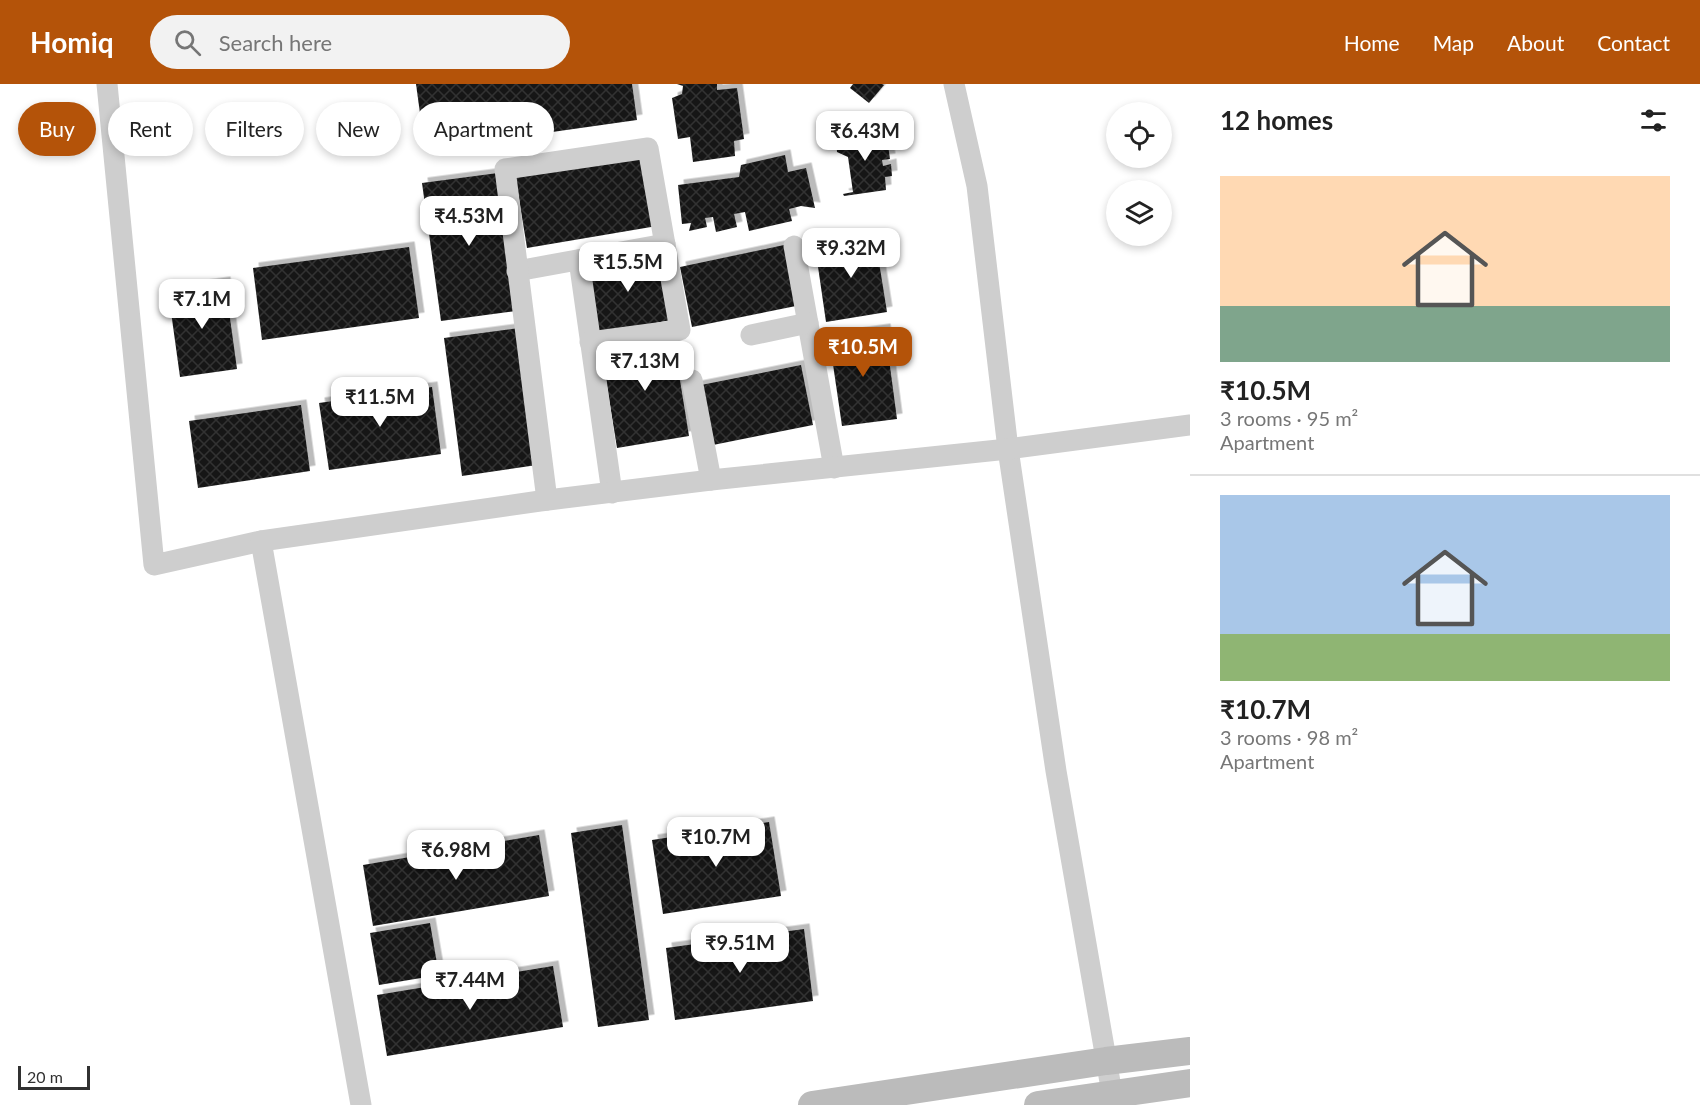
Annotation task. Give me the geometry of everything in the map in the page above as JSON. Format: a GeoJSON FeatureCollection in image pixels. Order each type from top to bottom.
{"type":"FeatureCollection","features":[{"type":"Feature","properties":{"kind":"street"},"geometry":{"type":"LineString","coordinates":[[107,84],[154,565],[261,541],[547,500],[711,480],[1008,449],[1190,425]]}},
{"type":"Feature","properties":{"kind":"street"},"geometry":{"type":"LineString","coordinates":[[954,84],[977,186],[1008,449],[1056,771],[1113,1100]]}},
{"type":"Feature","properties":{"kind":"street"},"geometry":{"type":"LineString","coordinates":[[547,500],[505,169],[648,148],[680,330],[590,342]]}},
{"type":"Feature","properties":{"kind":"street"},"geometry":{"type":"LineString","coordinates":[[517,271],[665,244]]}},
{"type":"Feature","properties":{"kind":"street"},"geometry":{"type":"LineString","coordinates":[[794,246],[834,468]]}},
{"type":"Feature","properties":{"kind":"street"},"geometry":{"type":"LineString","coordinates":[[579,260],[612,493]]}},
{"type":"Feature","properties":{"kind":"street"},"geometry":{"type":"LineString","coordinates":[[751,335],[808,323]]}},
{"type":"Feature","properties":{"kind":"street"},"geometry":{"type":"LineString","coordinates":[[692,380],[711,480]]}},
{"type":"Feature","properties":{"kind":"street"},"geometry":{"type":"LineString","coordinates":[[261,541],[361,1105]]}},
{"type":"Feature","properties":{"kind":"street"},"geometry":{"type":"LineString","coordinates":[[812,1105],[1107,1061],[1190,1051]]}},
{"type":"Feature","properties":{"kind":"street"},"geometry":{"type":"LineString","coordinates":[[1038,1105],[1113,1100],[1190,1083]]}},
{"type":"Feature","properties":{"kind":"building"},"geometry":{"type":"Polygon","coordinates":[[[416,84],[632,84],[637,120],[554,132],[554,102],[418,102],[416,84]]]}},
{"type":"Feature","properties":{"kind":"building"},"geometry":{"type":"Polygon","coordinates":[[[677,84],[717,84],[717,90],[737,88],[744,139],[734,141],[735,156],[693,162],[690,137],[678,139],[672,98],[682,94],[683,86],[677,84]]]}},
{"type":"Feature","properties":{"kind":"building"},"geometry":{"type":"Polygon","coordinates":[[[853,84],[884,85],[869,103],[850,88],[853,84]]]}},
{"type":"Feature","properties":{"kind":"building"},"geometry":{"type":"Polygon","coordinates":[[[880,132],[881,147],[888,145],[890,159],[882,160],[883,166],[891,164],[892,176],[885,177],[886,190],[844,196],[843,194],[853,192],[848,157],[837,152],[836,136],[880,132]]]}},
{"type":"Feature","properties":{"kind":"building"},"geometry":{"type":"Polygon","coordinates":[[[645,147],[657,226],[527,248],[514,168],[645,147]]]}},
{"type":"Feature","properties":{"kind":"building"},"geometry":{"type":"Polygon","coordinates":[[[785,155],[788,172],[806,168],[815,208],[801,206],[789,209],[792,221],[749,231],[745,212],[734,214],[737,227],[716,232],[713,217],[705,218],[707,227],[689,231],[691,223],[682,224],[678,185],[739,177],[741,165],[785,155]]]}},
{"type":"Feature","properties":{"kind":"building"},"geometry":{"type":"Polygon","coordinates":[[[498,173],[516,311],[441,321],[422,183],[498,173]]]}},
{"type":"Feature","properties":{"kind":"building"},"geometry":{"type":"Polygon","coordinates":[[[875,237],[887,312],[826,322],[815,246],[875,237]]]}},
{"type":"Feature","properties":{"kind":"building"},"geometry":{"type":"Polygon","coordinates":[[[784,245],[796,306],[692,327],[680,267],[784,245]]]}},
{"type":"Feature","properties":{"kind":"building"},"geometry":{"type":"Polygon","coordinates":[[[409,247],[419,318],[262,340],[253,268],[409,247]]]}},
{"type":"Feature","properties":{"kind":"building"},"geometry":{"type":"Polygon","coordinates":[[[658,251],[671,320],[599,334],[586,265],[658,251]]]}},
{"type":"Feature","properties":{"kind":"building"},"geometry":{"type":"Polygon","coordinates":[[[225,282],[237,369],[180,377],[168,290],[225,282]]]}},
{"type":"Feature","properties":{"kind":"building"},"geometry":{"type":"Polygon","coordinates":[[[519,328],[537,465],[462,476],[444,338],[519,328]]]}},
{"type":"Feature","properties":{"kind":"building"},"geometry":{"type":"Polygon","coordinates":[[[885,329],[897,419],[842,426],[829,337],[885,329]]]}},
{"type":"Feature","properties":{"kind":"building"},"geometry":{"type":"Polygon","coordinates":[[[673,337],[689,436],[617,448],[601,349],[673,337]]]}},
{"type":"Feature","properties":{"kind":"building"},"geometry":{"type":"Polygon","coordinates":[[[801,365],[813,425],[708,446],[696,386],[801,365]]]}},
{"type":"Feature","properties":{"kind":"building"},"geometry":{"type":"Polygon","coordinates":[[[432,387],[441,454],[329,470],[319,403],[432,387]]]}},
{"type":"Feature","properties":{"kind":"building"},"geometry":{"type":"Polygon","coordinates":[[[301,405],[310,471],[198,488],[189,421],[301,405]]]}},
{"type":"Feature","properties":{"kind":"building"},"geometry":{"type":"Polygon","coordinates":[[[769,822],[781,896],[663,914],[652,840],[769,822]]]}},
{"type":"Feature","properties":{"kind":"building"},"geometry":{"type":"Polygon","coordinates":[[[622,825],[649,1020],[598,1027],[571,833],[622,825]]]}},
{"type":"Feature","properties":{"kind":"building"},"geometry":{"type":"Polygon","coordinates":[[[539,835],[549,896],[373,926],[363,865],[539,835]]]}},
{"type":"Feature","properties":{"kind":"building"},"geometry":{"type":"Polygon","coordinates":[[[430,923],[439,975],[379,985],[370,933],[430,923]]]}},
{"type":"Feature","properties":{"kind":"building"},"geometry":{"type":"Polygon","coordinates":[[[804,929],[813,1001],[675,1020],[666,948],[804,929]]]}},
{"type":"Feature","properties":{"kind":"building"},"geometry":{"type":"Polygon","coordinates":[[[553,966],[563,1027],[387,1056],[377,995],[553,966]]]}}]}
